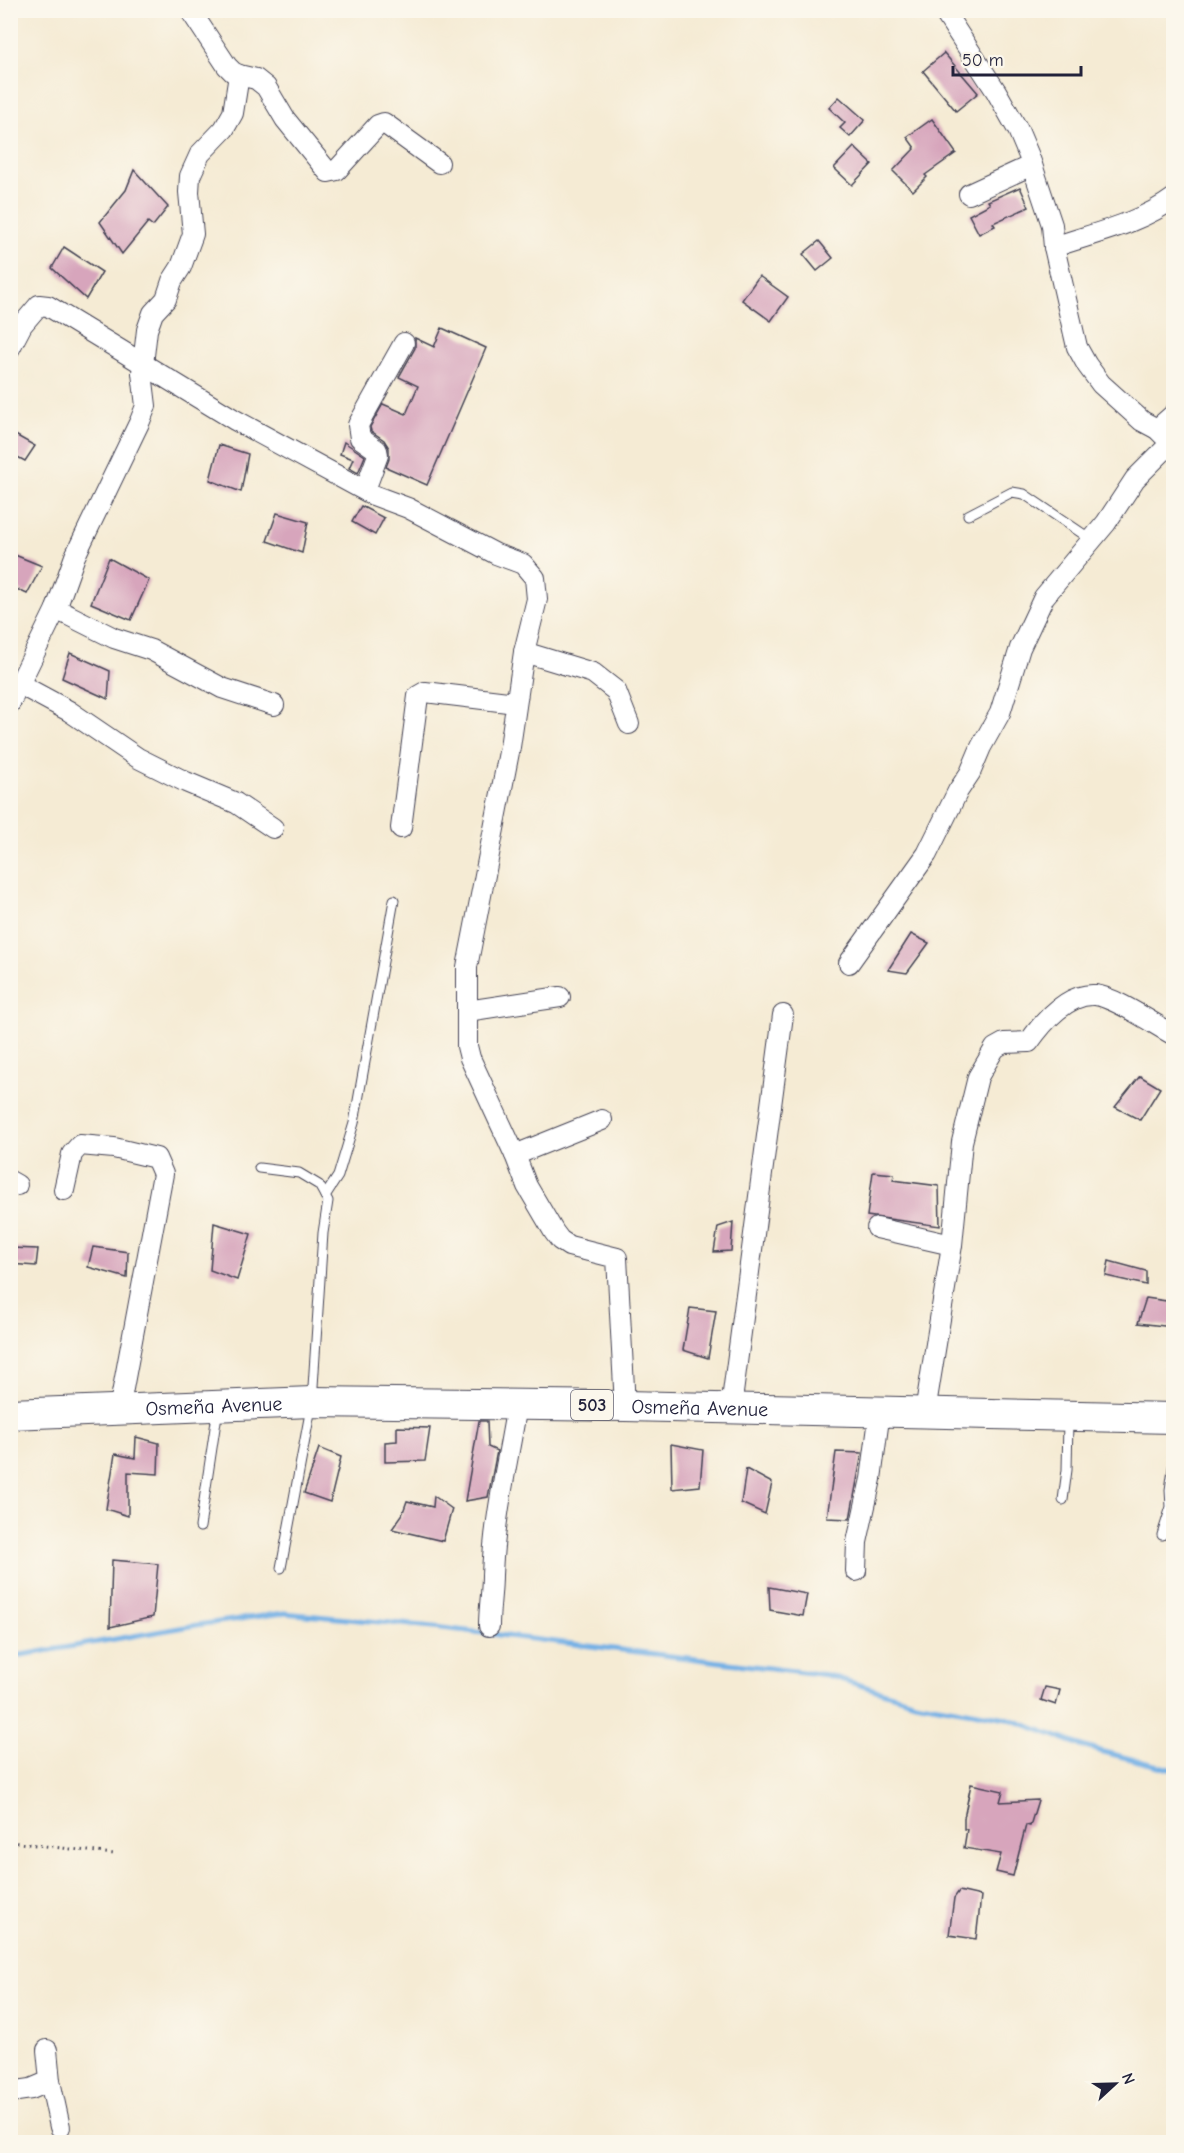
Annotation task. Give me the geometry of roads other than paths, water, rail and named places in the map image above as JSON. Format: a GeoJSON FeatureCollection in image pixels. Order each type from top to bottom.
{"type":"FeatureCollection","features":[{"type":"Feature","properties":{"kind":"main road","name":"Osmeña Avenue"},"geometry":{"type":"LineString","coordinates":[[10,1414],[312,1402],[625,1406],[1173,1418]]}},
{"type":"Feature","properties":{"kind":"street"},"geometry":{"type":"LineString","coordinates":[[190,10],[227,66],[233,72],[256,79],[266,87],[285,119],[328,172],[337,170],[378,125],[384,123],[439,163]]}},
{"type":"Feature","properties":{"kind":"street"},"geometry":{"type":"LineString","coordinates":[[849,963],[927,854],[1000,713],[1020,648],[1044,597],[1106,523],[1135,479],[1172,445],[1157,429],[1142,421],[1101,384],[1077,347],[1054,247],[1052,225],[1032,165],[1018,130],[996,91],[943,10]]}},
{"type":"Feature","properties":{"kind":"street"},"geometry":{"type":"LineString","coordinates":[[10,703],[56,609],[75,556],[146,406],[143,389],[143,363],[147,330],[153,313],[166,299],[193,234],[189,192],[190,176],[200,154],[224,129],[233,113],[239,75]]}},
{"type":"Feature","properties":{"kind":"street"},"geometry":{"type":"LineString","coordinates":[[969,194],[1032,165]]}},
{"type":"Feature","properties":{"kind":"street"},"geometry":{"type":"LineString","coordinates":[[1054,247],[1159,209],[1173,198]]}},
{"type":"Feature","properties":{"kind":"street"},"geometry":{"type":"LineString","coordinates":[[10,348],[22,325],[39,305],[48,306],[235,420],[365,490],[408,508],[496,554],[523,564],[535,578],[537,599],[524,652],[508,758],[467,967],[467,1046],[470,1058],[527,1186],[560,1240],[569,1246],[617,1258],[625,1406]]}},
{"type":"Feature","properties":{"kind":"street"},"geometry":{"type":"LineString","coordinates":[[365,490],[378,455],[377,450],[360,438],[358,425],[404,344]]}},
{"type":"Feature","properties":{"kind":"street"},"geometry":{"type":"LineString","coordinates":[[1157,429],[1173,414]]}},
{"type":"Feature","properties":{"kind":"street"},"geometry":{"type":"LineString","coordinates":[[56,609],[114,638],[152,650],[222,688],[274,705]]}},
{"type":"Feature","properties":{"kind":"street"},"geometry":{"type":"LineString","coordinates":[[524,652],[593,673],[616,691],[629,724]]}},
{"type":"Feature","properties":{"kind":"street"},"geometry":{"type":"LineString","coordinates":[[19,684],[69,711],[138,758],[236,803],[273,828]]}},
{"type":"Feature","properties":{"kind":"street"},"geometry":{"type":"LineString","coordinates":[[400,828],[418,696],[425,692],[516,704]]}},
{"type":"Feature","properties":{"kind":"street"},"geometry":{"type":"LineString","coordinates":[[925,1412],[952,1245],[962,1142],[978,1077],[995,1048],[1004,1043],[1029,1041],[1042,1024],[1074,999],[1096,995],[1111,1000],[1173,1035]]}},
{"type":"Feature","properties":{"kind":"street"},"geometry":{"type":"LineString","coordinates":[[467,1011],[560,997]]}},
{"type":"Feature","properties":{"kind":"street"},"geometry":{"type":"LineString","coordinates":[[731,1408],[783,1015]]}},
{"type":"Feature","properties":{"kind":"street"},"geometry":{"type":"LineString","coordinates":[[514,1155],[602,1120]]}},
{"type":"Feature","properties":{"kind":"street"},"geometry":{"type":"LineString","coordinates":[[64,1190],[72,1154],[80,1145],[114,1148],[156,1158],[163,1174],[119,1410]]}},
{"type":"Feature","properties":{"kind":"street"},"geometry":{"type":"LineString","coordinates":[[878,1228],[952,1245]]}},
{"type":"Feature","properties":{"kind":"street"},"geometry":{"type":"LineString","coordinates":[[489,1626],[488,1603],[494,1540],[518,1405]]}},
{"type":"Feature","properties":{"kind":"street"},"geometry":{"type":"LineString","coordinates":[[856,1571],[857,1542],[871,1479],[880,1411]]}},
{"type":"Feature","properties":{"kind":"street"},"geometry":{"type":"LineString","coordinates":[[47,2050],[50,2081],[60,2127]]}},
{"type":"Feature","properties":{"kind":"street"},"geometry":{"type":"LineString","coordinates":[[10,2092],[31,2089],[50,2081]]}},
{"type":"Feature","properties":{"kind":"lane"},"geometry":{"type":"LineString","coordinates":[[968,515],[1012,492],[1024,494],[1092,540]]}},
{"type":"Feature","properties":{"kind":"lane"},"geometry":{"type":"LineString","coordinates":[[325,1196],[338,1176],[354,1123],[394,900]]}},
{"type":"Feature","properties":{"kind":"lane"},"geometry":{"type":"LineString","coordinates":[[259,1168],[298,1173],[319,1185],[328,1201],[312,1402],[281,1568]]}},
{"type":"Feature","properties":{"kind":"lane"},"geometry":{"type":"LineString","coordinates":[[200,1527],[218,1406]]}},
{"type":"Feature","properties":{"kind":"lane"},"geometry":{"type":"LineString","coordinates":[[1063,1500],[1067,1470],[1069,1416]]}},
{"type":"Feature","properties":{"kind":"lane"},"geometry":{"type":"LineString","coordinates":[[1162,1535],[1171,1507],[1173,1461]]}},
{"type":"Feature","properties":{"kind":"waterway"},"geometry":{"type":"LineString","coordinates":[[10,1657],[197,1625],[284,1613],[434,1627],[827,1675],[915,1702],[1007,1718],[1088,1748],[1174,1770]]}}]}
